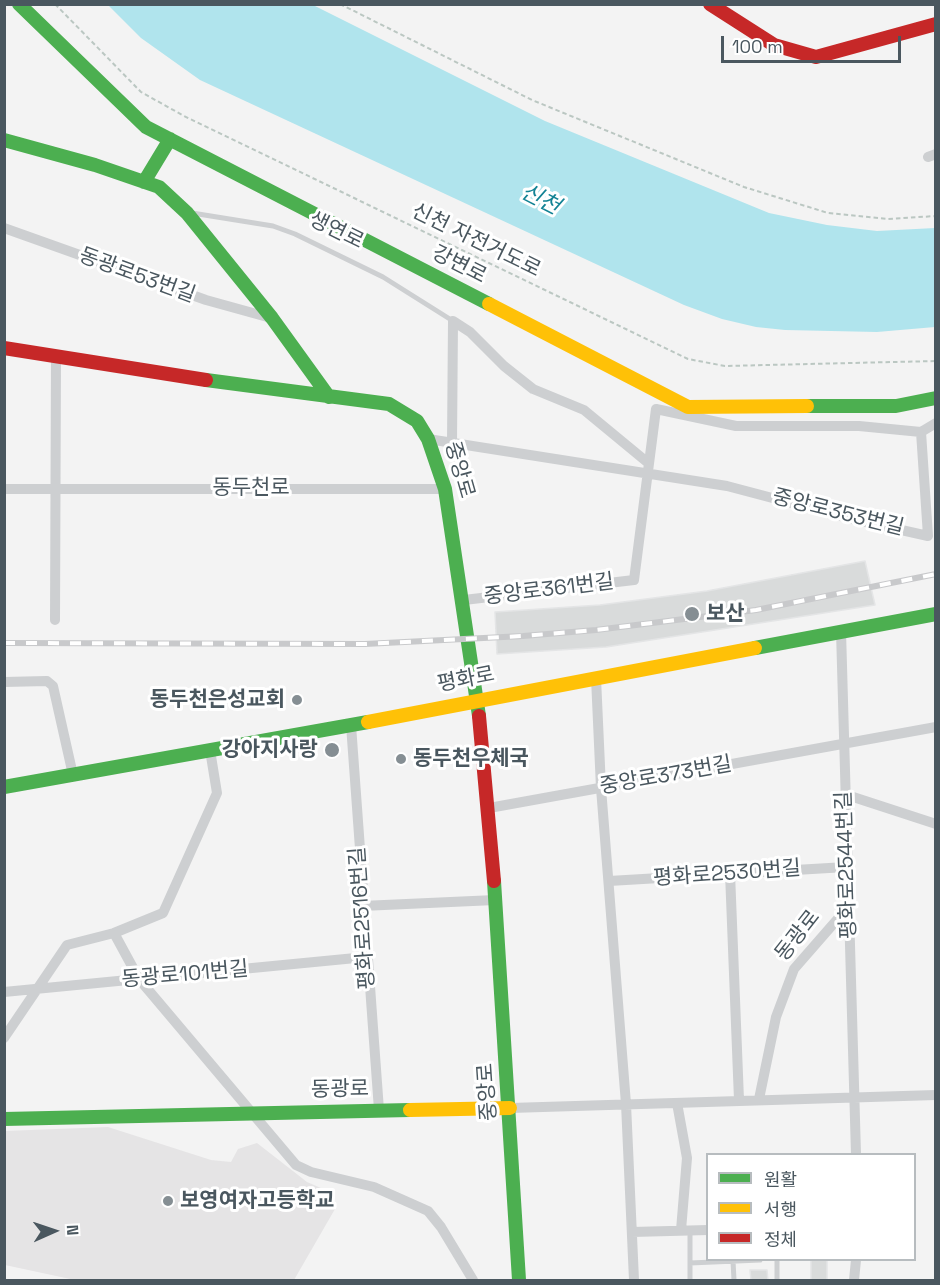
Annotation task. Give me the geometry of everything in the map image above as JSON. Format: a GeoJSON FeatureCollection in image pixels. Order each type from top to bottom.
{"type":"FeatureCollection","features":[{"type":"Feature","properties":{"kind":"main road","name":"강변로"},"geometry":{"type":"LineString","coordinates":[[19,4],[146,127],[688,407],[896,406],[936,398]]}},
{"type":"Feature","properties":{"kind":"main road"},"geometry":{"type":"LineString","coordinates":[[710,4],[774,45],[816,57],[936,24]]}},
{"type":"Feature","properties":{"kind":"main road"},"geometry":{"type":"LineString","coordinates":[[144,182],[170,139]]}},
{"type":"Feature","properties":{"kind":"main road"},"geometry":{"type":"LineString","coordinates":[[4,140],[95,165],[159,188],[187,213],[272,318],[329,397]]}},
{"type":"Feature","properties":{"kind":"main road","name":"중앙로"},"geometry":{"type":"LineString","coordinates":[[4,348],[389,404],[417,421],[428,439],[445,489],[464,600],[489,808],[510,1108],[519,1281]]}},
{"type":"Feature","properties":{"kind":"main road","name":"평화로"},"geometry":{"type":"LineString","coordinates":[[4,787],[351,726],[477,699],[936,614]]}},
{"type":"Feature","properties":{"kind":"main road","name":"동광로"},"geometry":{"type":"LineString","coordinates":[[4,1119],[510,1108]]}},
{"type":"Feature","properties":{"kind":"street","name":"동광로53번길"},"geometry":{"type":"LineString","coordinates":[[4,228],[206,300],[272,318]]}},
{"type":"Feature","properties":{"kind":"street","name":"중앙로"},"geometry":{"type":"LineString","coordinates":[[452,443],[453,321]]}},
{"type":"Feature","properties":{"kind":"street"},"geometry":{"type":"LineString","coordinates":[[453,321],[470,332],[504,366],[533,389],[584,410],[647,462]]}},
{"type":"Feature","properties":{"kind":"street"},"geometry":{"type":"LineString","coordinates":[[55,620],[56,356]]}},
{"type":"Feature","properties":{"kind":"street"},"geometry":{"type":"LineString","coordinates":[[645,474],[656,409],[736,426],[859,426],[921,432],[936,423]]}},
{"type":"Feature","properties":{"kind":"street","name":"중앙로353번길"},"geometry":{"type":"LineString","coordinates":[[428,439],[727,486],[848,518],[932,535],[921,432]]}},
{"type":"Feature","properties":{"kind":"street","name":"중앙로361번길"},"geometry":{"type":"LineString","coordinates":[[464,600],[634,580],[645,474]]}},
{"type":"Feature","properties":{"kind":"street","name":"동두천로"},"geometry":{"type":"LineString","coordinates":[[4,489],[445,489]]}},
{"type":"Feature","properties":{"kind":"street","name":"평화로2544번길"},"geometry":{"type":"LineString","coordinates":[[841,632],[856,1153]]}},
{"type":"Feature","properties":{"kind":"street"},"geometry":{"type":"LineString","coordinates":[[596,678],[601,788],[626,1104],[634,1281]]}},
{"type":"Feature","properties":{"kind":"street"},"geometry":{"type":"LineString","coordinates":[[4,682],[47,681],[53,686],[73,775]]}},
{"type":"Feature","properties":{"kind":"street","name":"평화로2516번길"},"geometry":{"type":"LineString","coordinates":[[351,726],[362,906],[379,1110]]}},
{"type":"Feature","properties":{"kind":"street","name":"중앙로373번길"},"geometry":{"type":"LineString","coordinates":[[489,808],[936,727]]}},
{"type":"Feature","properties":{"kind":"street"},"geometry":{"type":"LineString","coordinates":[[4,1038],[35,989],[67,945],[114,933],[163,913],[217,793],[210,750]]}},
{"type":"Feature","properties":{"kind":"street"},"geometry":{"type":"LineString","coordinates":[[844,794],[936,824]]}},
{"type":"Feature","properties":{"kind":"street","name":"평화로2530번길"},"geometry":{"type":"LineString","coordinates":[[609,881],[846,867]]}},
{"type":"Feature","properties":{"kind":"street"},"geometry":{"type":"LineString","coordinates":[[730,873],[739,1100]]}},
{"type":"Feature","properties":{"kind":"street"},"geometry":{"type":"LineString","coordinates":[[362,906],[495,900]]}},
{"type":"Feature","properties":{"kind":"street","name":"동광로"},"geometry":{"type":"LineString","coordinates":[[759,1099],[776,1017],[794,969],[849,906]]}},
{"type":"Feature","properties":{"kind":"street"},"geometry":{"type":"LineString","coordinates":[[114,933],[139,979],[296,1165],[311,1172],[374,1187],[428,1211],[441,1227],[473,1281]]}},
{"type":"Feature","properties":{"kind":"street","name":"동광로101번길"},"geometry":{"type":"LineString","coordinates":[[4,992],[366,957]]}},
{"type":"Feature","properties":{"kind":"street","name":"동광로"},"geometry":{"type":"LineString","coordinates":[[510,1108],[936,1095]]}},
{"type":"Feature","properties":{"kind":"street"},"geometry":{"type":"LineString","coordinates":[[677,1103],[687,1158],[685,1230]]}},
{"type":"Feature","properties":{"kind":"street"},"geometry":{"type":"LineString","coordinates":[[632,1232],[706,1230]]}},
{"type":"Feature","properties":{"kind":"street"},"geometry":{"type":"LineString","coordinates":[[854,1281],[856,1261]]}},
{"type":"Feature","properties":{"kind":"lane","name":"생연로"},"geometry":{"type":"LineString","coordinates":[[187,213],[273,226],[295,234],[383,277],[453,321]]}},
{"type":"Feature","properties":{"kind":"lane"},"geometry":{"type":"LineString","coordinates":[[685,1230],[690,1281]]}},
{"type":"Feature","properties":{"kind":"lane"},"geometry":{"type":"LineString","coordinates":[[690,1263],[733,1261],[734,1281]]}},
{"type":"Feature","properties":{"kind":"lane"},"geometry":{"type":"LineString","coordinates":[[777,1261],[777,1281]]}},
{"type":"Feature","properties":{"kind":"path","name":"신천 자전거도로"},"geometry":{"type":"LineString","coordinates":[[55,4],[141,92],[184,116],[688,359],[725,366],[936,361]]}},
{"type":"Feature","properties":{"kind":"path"},"geometry":{"type":"LineString","coordinates":[[340,4],[532,100],[744,187],[828,213],[888,219],[936,216]]}},
{"type":"Feature","properties":{"kind":"shaded area","name":"보영여자고등학교"},"geometry":{"type":"Polygon","coordinates":[[[108,1127],[211,1160],[231,1162],[238,1149],[257,1143],[307,1182],[330,1192],[335,1209],[294,1280],[75,1280],[5,1265],[5,1131],[108,1127]]]}},
{"type":"Feature","properties":{"kind":"water","name":"신천"},"geometry":{"type":"Polygon","coordinates":[[[108,5],[313,5],[545,121],[769,213],[827,225],[877,231],[935,228],[935,327],[877,332],[785,330],[756,327],[722,319],[684,305],[200,80],[141,38],[108,5]]]}},
{"type":"Feature","properties":{"kind":"building"},"geometry":{"type":"Polygon","coordinates":[[[865,561],[875,605],[606,647],[497,654],[495,612],[600,605],[707,591],[865,561]]]}},
{"type":"Feature","properties":{"kind":"building"},"geometry":{"type":"Polygon","coordinates":[[[811,1261],[827,1261],[827,1281],[811,1281],[811,1261]]]}},
{"type":"Feature","properties":{"kind":"building"},"geometry":{"type":"Polygon","coordinates":[[[750,1270],[767,1270],[768,1281],[751,1281],[750,1270]]]}},
{"type":"Feature","properties":{"kind":"railway"},"geometry":{"type":"LineString","coordinates":[[4,643],[365,644],[523,636],[596,630],[756,610],[936,574]]}},
{"type":"Feature","properties":{"kind":"traffic: fast"},"geometry":{"type":"LineString","coordinates":[[19,4],[146,127],[489,304]]}},
{"type":"Feature","properties":{"kind":"traffic: fast"},"geometry":{"type":"LineString","coordinates":[[144,182],[170,139]]}},
{"type":"Feature","properties":{"kind":"traffic: fast"},"geometry":{"type":"LineString","coordinates":[[4,140],[95,165],[159,187],[187,213],[272,318],[329,397]]}},
{"type":"Feature","properties":{"kind":"traffic: fast"},"geometry":{"type":"LineString","coordinates":[[206,380],[389,404],[417,421],[428,439],[445,489],[479,716]]}},
{"type":"Feature","properties":{"kind":"traffic: fast"},"geometry":{"type":"LineString","coordinates":[[807,406],[896,406],[936,398]]}},
{"type":"Feature","properties":{"kind":"traffic: fast"},"geometry":{"type":"LineString","coordinates":[[755,648],[936,614]]}},
{"type":"Feature","properties":{"kind":"traffic: fast"},"geometry":{"type":"LineString","coordinates":[[4,787],[368,722]]}},
{"type":"Feature","properties":{"kind":"traffic: fast"},"geometry":{"type":"LineString","coordinates":[[494,881],[519,1280]]}},
{"type":"Feature","properties":{"kind":"traffic: fast"},"geometry":{"type":"LineString","coordinates":[[4,1119],[410,1110]]}},
{"type":"Feature","properties":{"kind":"traffic: slow"},"geometry":{"type":"LineString","coordinates":[[489,304],[688,407],[807,406]]}},
{"type":"Feature","properties":{"kind":"traffic: slow"},"geometry":{"type":"LineString","coordinates":[[368,722],[755,648]]}},
{"type":"Feature","properties":{"kind":"traffic: slow"},"geometry":{"type":"LineString","coordinates":[[410,1110],[510,1108]]}},
{"type":"Feature","properties":{"kind":"traffic: jam"},"geometry":{"type":"LineString","coordinates":[[710,4],[774,45],[816,57],[936,24]]}},
{"type":"Feature","properties":{"kind":"traffic: jam"},"geometry":{"type":"LineString","coordinates":[[4,348],[206,380]]}},
{"type":"Feature","properties":{"kind":"traffic: jam"},"geometry":{"type":"LineString","coordinates":[[479,716],[494,881]]}},
{"type":"Feature","properties":{"kind":"place","name":"보산"},"geometry":{"type":"Point","coordinates":[692,614]}},
{"type":"Feature","properties":{"kind":"place","name":"동두천은성교회"},"geometry":{"type":"Point","coordinates":[297,700]}},
{"type":"Feature","properties":{"kind":"place","name":"강아지사랑"},"geometry":{"type":"Point","coordinates":[332,750]}},
{"type":"Feature","properties":{"kind":"place","name":"동두천우체국"},"geometry":{"type":"Point","coordinates":[401,759]}},
{"type":"Feature","properties":{"kind":"place","name":"보영여자고등학교"},"geometry":{"type":"Point","coordinates":[168,1201]}}]}
